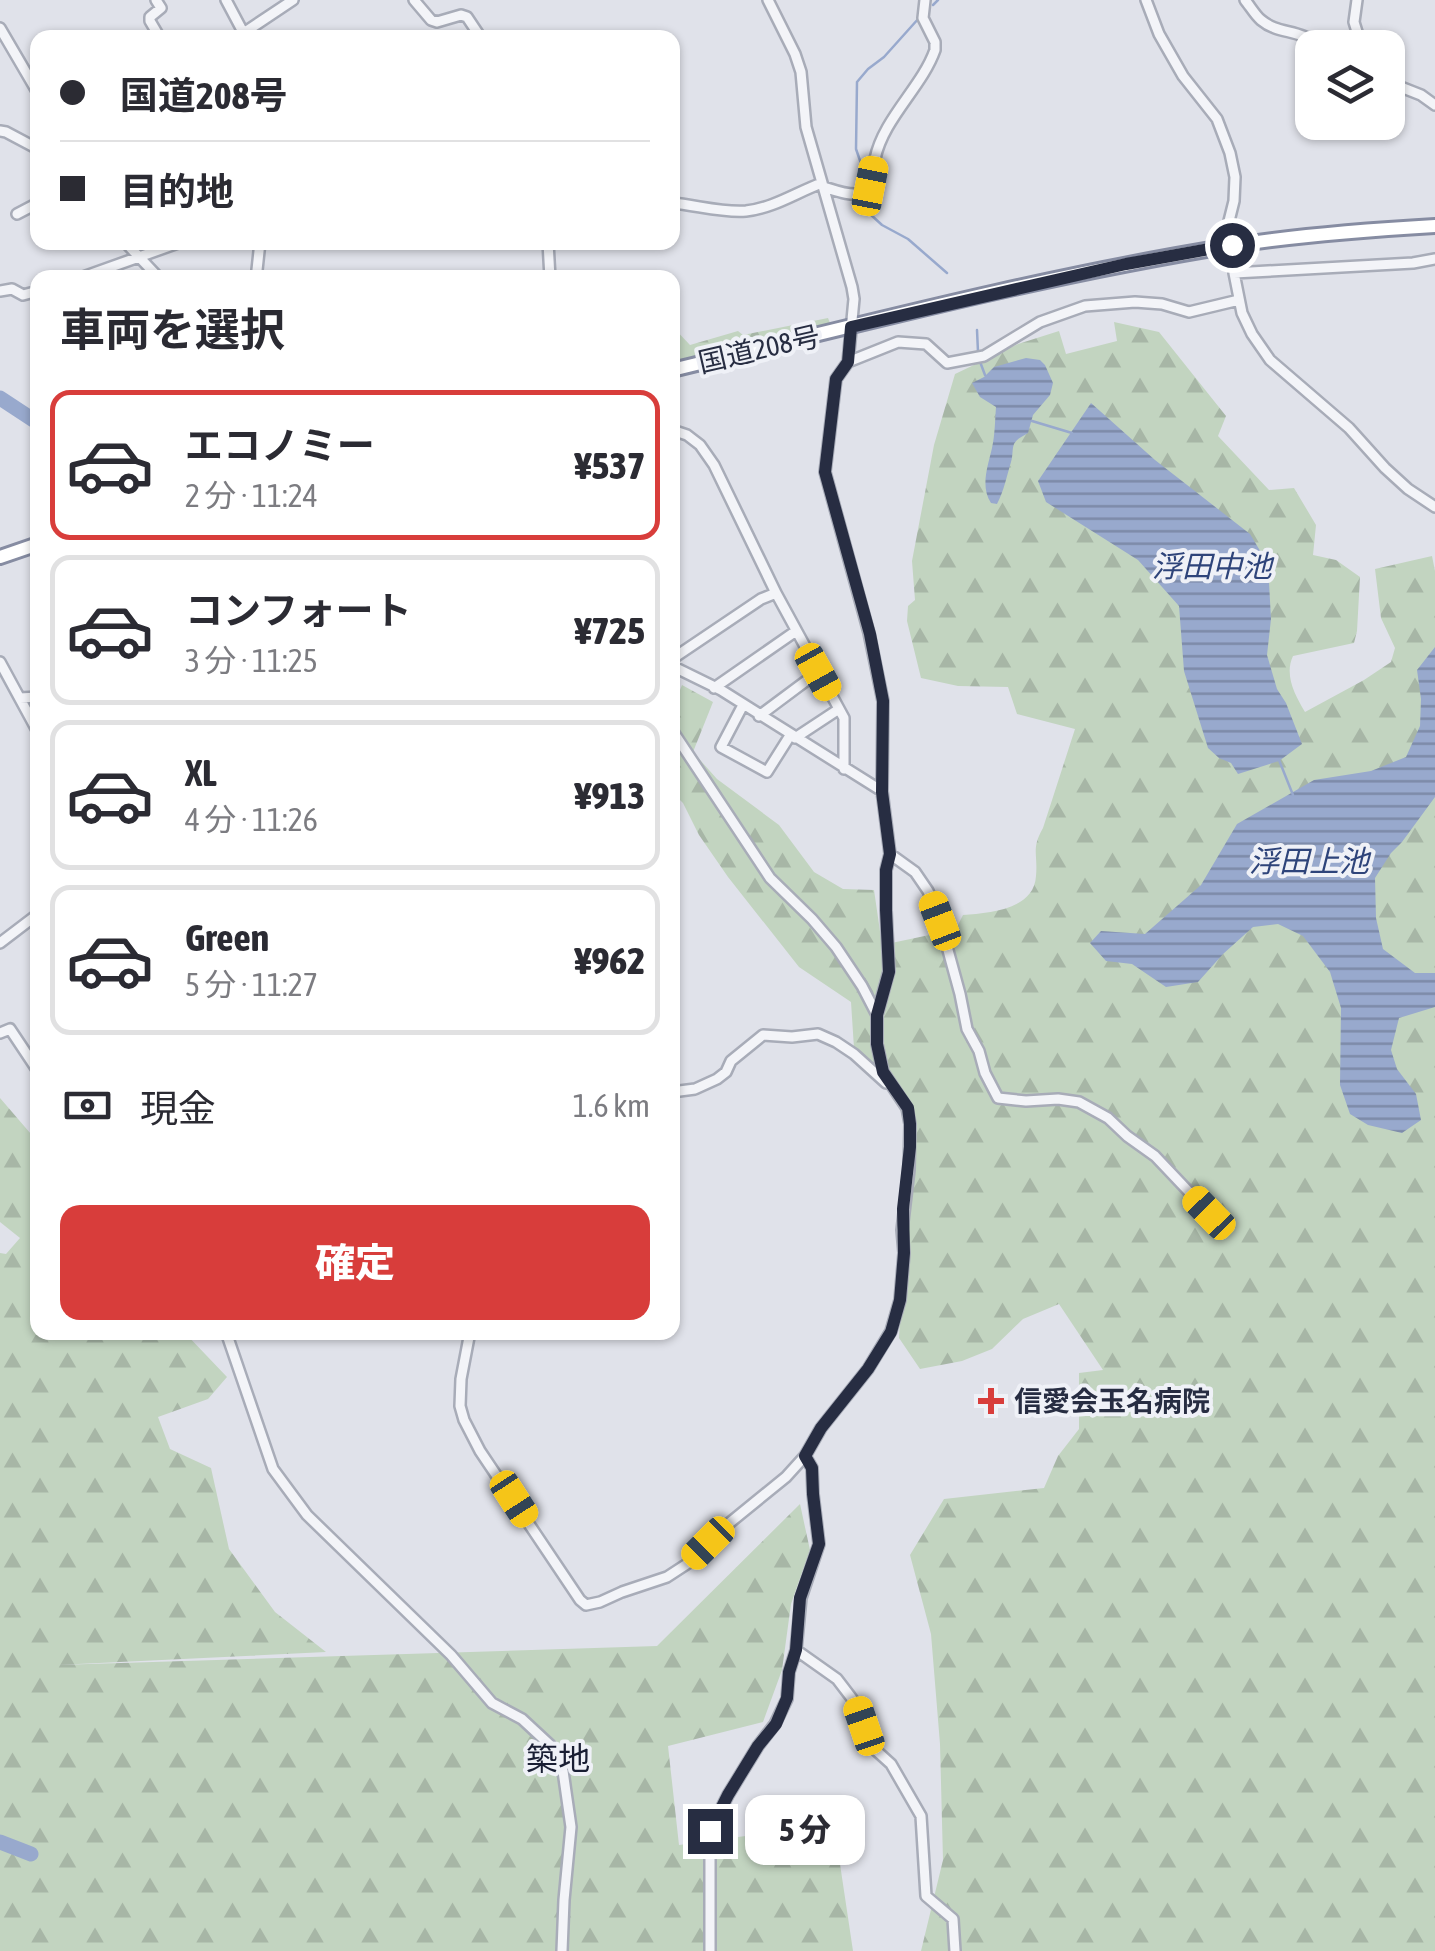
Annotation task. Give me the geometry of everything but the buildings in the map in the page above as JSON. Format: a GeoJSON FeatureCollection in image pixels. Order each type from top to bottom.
{"type":"FeatureCollection","features":[{"type":"Feature","properties":{"kind":"highway","name":"国道208号"},"geometry":{"type":"LineString","coordinates":[[680,368],[1126,264],[1326,233],[1435,226]]}},
{"type":"Feature","properties":{"kind":"highway"},"geometry":{"type":"LineString","coordinates":[[0,557],[30,547]]}},
{"type":"Feature","properties":{"kind":"street"},"geometry":{"type":"LineString","coordinates":[[155,30],[150,17],[161,8],[156,0]]}},
{"type":"Feature","properties":{"kind":"street"},"geometry":{"type":"LineString","coordinates":[[226,0],[237,30]]}},
{"type":"Feature","properties":{"kind":"street"},"geometry":{"type":"LineString","coordinates":[[247,30],[293,0]]}},
{"type":"Feature","properties":{"kind":"street"},"geometry":{"type":"LineString","coordinates":[[414,0],[431,20],[460,15],[475,30]]}},
{"type":"Feature","properties":{"kind":"street"},"geometry":{"type":"LineString","coordinates":[[468,1340],[460,1380],[464,1420],[480,1451],[586,1605],[667,1577],[690,1562],[727,1525],[786,1477],[868,1369],[891,1332],[900,1300],[910,1124],[908,1108],[883,1072],[877,1044],[877,1015],[889,972],[886,870],[890,854],[882,792],[883,701],[825,472],[836,379],[848,362],[852,288],[806,127],[801,72],[768,0]]}},
{"type":"Feature","properties":{"kind":"street"},"geometry":{"type":"LineString","coordinates":[[680,205],[744,211],[778,203],[796,192],[823,185],[855,194],[864,192],[870,186],[877,150],[933,57],[935,42],[924,18],[926,0]]}},
{"type":"Feature","properties":{"kind":"street"},"geometry":{"type":"LineString","coordinates":[[1146,0],[1159,34],[1183,76],[1218,119],[1230,154],[1235,177],[1234,201],[1226,233],[1232,245],[1239,300],[1252,334],[1270,360],[1350,428],[1385,468],[1435,507]]}},
{"type":"Feature","properties":{"kind":"street"},"geometry":{"type":"LineString","coordinates":[[1245,0],[1261,20],[1295,33]]}},
{"type":"Feature","properties":{"kind":"street"},"geometry":{"type":"LineString","coordinates":[[1356,30],[1357,0]]}},
{"type":"Feature","properties":{"kind":"street"},"geometry":{"type":"LineString","coordinates":[[0,28],[30,79]]}},
{"type":"Feature","properties":{"kind":"street"},"geometry":{"type":"LineString","coordinates":[[1405,88],[1435,104]]}},
{"type":"Feature","properties":{"kind":"street"},"geometry":{"type":"LineString","coordinates":[[0,131],[30,145]]}},
{"type":"Feature","properties":{"kind":"street"},"geometry":{"type":"LineString","coordinates":[[18,214],[30,207]]}},
{"type":"Feature","properties":{"kind":"street"},"geometry":{"type":"LineString","coordinates":[[133,250],[152,270]]}},
{"type":"Feature","properties":{"kind":"street"},"geometry":{"type":"LineString","coordinates":[[111,270],[154,250]]}},
{"type":"Feature","properties":{"kind":"street"},"geometry":{"type":"LineString","coordinates":[[257,270],[259,250]]}},
{"type":"Feature","properties":{"kind":"street"},"geometry":{"type":"LineString","coordinates":[[1234,273],[1435,259]]}},
{"type":"Feature","properties":{"kind":"street"},"geometry":{"type":"LineString","coordinates":[[0,292],[12,289],[22,295],[30,293]]}},
{"type":"Feature","properties":{"kind":"street"},"geometry":{"type":"LineString","coordinates":[[848,362],[898,342],[926,344],[946,364],[979,357],[1040,322],[1085,306],[1136,302],[1189,312],[1239,300]]}},
{"type":"Feature","properties":{"kind":"street"},"geometry":{"type":"LineString","coordinates":[[680,432],[700,445],[714,466],[776,593],[844,718],[844,769]]}},
{"type":"Feature","properties":{"kind":"street"},"geometry":{"type":"LineString","coordinates":[[680,657],[761,599],[776,593]]}},
{"type":"Feature","properties":{"kind":"street"},"geometry":{"type":"LineString","coordinates":[[714,688],[796,631]]}},
{"type":"Feature","properties":{"kind":"street"},"geometry":{"type":"LineString","coordinates":[[0,662],[30,717]]}},
{"type":"Feature","properties":{"kind":"street"},"geometry":{"type":"LineString","coordinates":[[680,668],[882,792]]}},
{"type":"Feature","properties":{"kind":"street"},"geometry":{"type":"LineString","coordinates":[[759,716],[818,672]]}},
{"type":"Feature","properties":{"kind":"street"},"geometry":{"type":"LineString","coordinates":[[20,698],[30,697]]}},
{"type":"Feature","properties":{"kind":"street"},"geometry":{"type":"LineString","coordinates":[[743,705],[721,747],[767,772],[793,736],[839,709]]}},
{"type":"Feature","properties":{"kind":"street"},"geometry":{"type":"LineString","coordinates":[[680,742],[770,878],[836,947],[877,1015]]}},
{"type":"Feature","properties":{"kind":"street"},"geometry":{"type":"LineString","coordinates":[[890,854],[915,872],[928,891],[940,921],[967,1029],[998,1098],[1079,1102],[1108,1118],[1155,1156],[1209,1213]]}},
{"type":"Feature","properties":{"kind":"street"},"geometry":{"type":"LineString","coordinates":[[0,943],[30,920]]}},
{"type":"Feature","properties":{"kind":"street"},"geometry":{"type":"LineString","coordinates":[[0,1032],[10,1029],[30,1059]]}},
{"type":"Feature","properties":{"kind":"street"},"geometry":{"type":"LineString","coordinates":[[680,1091],[717,1079],[762,1034],[818,1034],[854,1054],[900,1097]]}},
{"type":"Feature","properties":{"kind":"street"},"geometry":{"type":"LineString","coordinates":[[229,1340],[274,1469],[307,1515],[451,1655],[492,1703],[522,1719],[550,1745],[563,1770],[571,1827],[562,1951]]}},
{"type":"Feature","properties":{"kind":"street"},"geometry":{"type":"LineString","coordinates":[[710,1951],[710,1831],[758,1746],[776,1724],[787,1698],[800,1598],[819,1544],[812,1468],[805,1456]]}},
{"type":"Feature","properties":{"kind":"street"},"geometry":{"type":"LineString","coordinates":[[796,1650],[837,1679],[850,1696],[858,1707],[870,1745],[890,1764],[921,1816],[926,1896],[953,1919],[955,1951]]}},
{"type":"Feature","properties":{"kind":"green space"},"geometry":{"type":"Polygon","coordinates":[[[828,318],[830,323],[680,361],[680,334],[690,345],[738,331],[743,335],[828,318]]]}},
{"type":"Feature","properties":{"kind":"green space"},"geometry":{"type":"Polygon","coordinates":[[[1114,322],[1159,332],[1226,416],[1218,436],[1269,490],[1294,488],[1316,525],[1313,555],[1336,560],[1360,577],[1354,643],[1293,656],[1290,678],[1305,712],[1391,662],[1395,648],[1381,618],[1375,569],[1432,556],[1435,571],[1435,1951],[921,1951],[943,1860],[940,1744],[931,1634],[910,1555],[944,1499],[1044,1488],[1058,1456],[1079,1429],[1079,1373],[1103,1370],[1059,1304],[1023,1319],[992,1349],[962,1361],[920,1369],[899,1338],[909,1170],[902,1106],[854,1048],[851,1002],[799,967],[728,877],[680,800],[682,685],[713,702],[693,752],[717,779],[779,825],[814,872],[843,889],[874,890],[882,945],[934,934],[953,935],[963,915],[1009,908],[1027,896],[1036,876],[1037,841],[1075,729],[1017,714],[1008,687],[958,686],[921,678],[907,621],[908,606],[915,600],[912,561],[934,445],[955,374],[1018,344],[1059,331],[1066,354],[1117,341],[1114,322]]]}},
{"type":"Feature","properties":{"kind":"green space"},"geometry":{"type":"Polygon","coordinates":[[[0,1098],[30,1133],[30,1340],[192,1340],[227,1377],[208,1399],[158,1417],[170,1449],[211,1468],[229,1549],[275,1612],[326,1652],[57,1665],[657,1646],[800,1504],[810,1550],[791,1604],[782,1670],[763,1722],[668,1746],[679,1845],[834,1824],[853,1951],[0,1951],[0,1253],[6,1254],[20,1238],[0,1222],[0,1098]]]}},
{"type":"Feature","properties":{"kind":"water"},"geometry":{"type":"Polygon","coordinates":[[[1026,358],[1040,360],[1053,383],[1050,395],[1033,415],[1028,433],[1014,444],[1002,494],[997,504],[991,503],[985,483],[996,407],[980,397],[972,383],[994,367],[1026,358]]]}},
{"type":"Feature","properties":{"kind":"water","name":"浮田中池"},"geometry":{"type":"Polygon","coordinates":[[[1091,403],[1155,460],[1250,534],[1268,564],[1271,619],[1267,655],[1277,689],[1302,744],[1279,761],[1238,774],[1231,763],[1208,748],[1184,671],[1179,606],[1138,560],[1046,502],[1038,481],[1091,403]]]}},
{"type":"Feature","properties":{"kind":"water","name":"浮田上池"},"geometry":{"type":"Polygon","coordinates":[[[1435,647],[1435,797],[1375,878],[1376,918],[1383,949],[1415,973],[1435,973],[1435,1007],[1399,1018],[1391,1050],[1397,1069],[1416,1094],[1421,1120],[1402,1133],[1368,1125],[1350,1114],[1340,1085],[1341,1008],[1330,972],[1303,936],[1278,924],[1253,927],[1198,982],[1166,987],[1132,964],[1106,961],[1090,943],[1101,931],[1145,934],[1201,885],[1237,824],[1314,780],[1371,771],[1406,757],[1420,726],[1417,670],[1435,647]]]}},
{"type":"Feature","properties":{"kind":"waterway"},"geometry":{"type":"LineString","coordinates":[[933,5],[938,0]]}},
{"type":"Feature","properties":{"kind":"waterway"},"geometry":{"type":"LineString","coordinates":[[866,178],[856,149],[857,82],[919,18]]}},
{"type":"Feature","properties":{"kind":"waterway"},"geometry":{"type":"LineString","coordinates":[[869,200],[870,214],[908,239],[947,273]]}},
{"type":"Feature","properties":{"kind":"waterway"},"geometry":{"type":"LineString","coordinates":[[977,330],[978,352]]}},
{"type":"Feature","properties":{"kind":"waterway"},"geometry":{"type":"LineString","coordinates":[[979,359],[985,375]]}},
{"type":"Feature","properties":{"kind":"waterway"},"geometry":{"type":"LineString","coordinates":[[0,398],[30,418]]}},
{"type":"Feature","properties":{"kind":"waterway"},"geometry":{"type":"LineString","coordinates":[[1032,421],[1072,433]]}},
{"type":"Feature","properties":{"kind":"waterway"},"geometry":{"type":"LineString","coordinates":[[1279,760],[1293,795]]}},
{"type":"Feature","properties":{"kind":"waterway"},"geometry":{"type":"LineString","coordinates":[[0,1842],[31,1854]]}},
{"type":"Feature","properties":{"kind":"place","name":"信愛会玉名病院"},"geometry":{"type":"Point","coordinates":[991,1401]}},
{"type":"Feature","properties":{"kind":"district","name":"築地"},"geometry":{"type":"Point","coordinates":[558,1759]}},
{"type":"Feature","properties":{"kind":"route"},"geometry":{"type":"LineString","coordinates":[[710,1831],[758,1746],[776,1724],[787,1698],[800,1598],[819,1544],[812,1468],[805,1456],[891,1332],[900,1300],[910,1124],[908,1108],[883,1072],[877,1044],[877,1015],[889,972],[886,870],[890,854],[882,792],[883,701],[870,634],[825,472],[836,379],[848,362],[851,327],[1126,264],[1232,245]]}}]}
